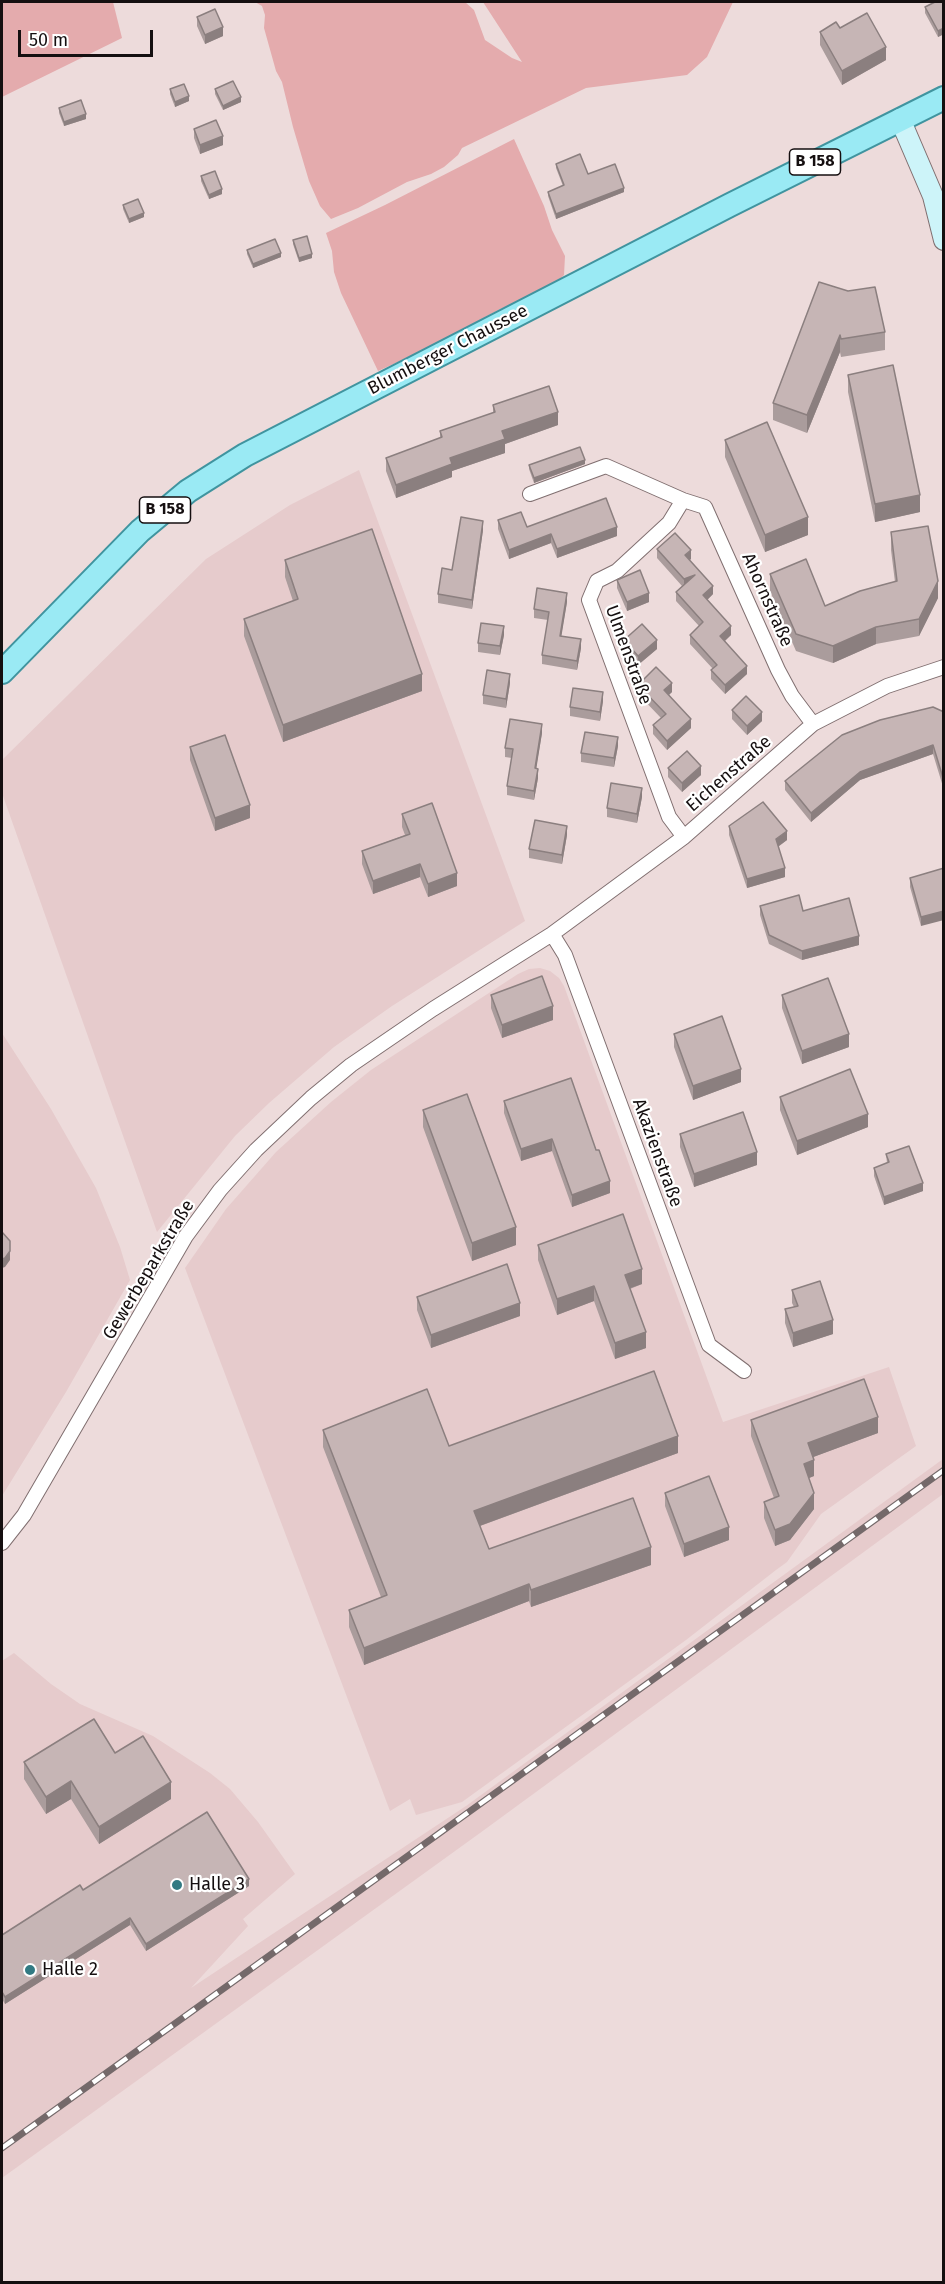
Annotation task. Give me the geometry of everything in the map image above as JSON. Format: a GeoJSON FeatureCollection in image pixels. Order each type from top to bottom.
{"type":"FeatureCollection","features":[{"type":"Feature","properties":{"kind":"main road","name":"Blumberger Chaussee"},"geometry":{"type":"LineString","coordinates":[[2,672],[140,531],[188,491],[245,454],[944,98]]}},
{"type":"Feature","properties":{"kind":"main road"},"geometry":{"type":"LineString","coordinates":[[900,119],[933,196],[944,240]]}},
{"type":"Feature","properties":{"kind":"street"},"geometry":{"type":"LineString","coordinates":[[530,494],[606,466],[683,500]]}},
{"type":"Feature","properties":{"kind":"street","name":"Ahornstraße"},"geometry":{"type":"LineString","coordinates":[[683,500],[705,507],[778,670],[792,696],[813,724]]}},
{"type":"Feature","properties":{"kind":"street","name":"Ulmenstraße"},"geometry":{"type":"LineString","coordinates":[[683,500],[669,522],[617,571],[597,581],[589,600],[669,817],[684,837]]}},
{"type":"Feature","properties":{"kind":"street","name":"Eichenstraße"},"geometry":{"type":"LineString","coordinates":[[552,934],[684,837],[813,724],[887,686],[944,667]]}},
{"type":"Feature","properties":{"kind":"street","name":"Akazienstraße"},"geometry":{"type":"LineString","coordinates":[[552,934],[565,955],[709,1345],[744,1371]]}},
{"type":"Feature","properties":{"kind":"street","name":"Gewerbeparkstraße"},"geometry":{"type":"LineString","coordinates":[[2,1543],[24,1515],[186,1236],[220,1190],[256,1150],[311,1098],[351,1065],[433,1009],[552,934]]}},
{"type":"Feature","properties":{"kind":"shaded area"},"geometry":{"type":"Polygon","coordinates":[[[2,2],[113,2],[122,38],[2,97],[2,2]]]}},
{"type":"Feature","properties":{"kind":"shaded area"},"geometry":{"type":"Polygon","coordinates":[[[255,2],[465,2],[474,10],[485,40],[522,62],[483,2],[733,2],[707,57],[687,75],[586,88],[462,148],[458,155],[444,167],[431,174],[407,182],[358,208],[331,219],[320,206],[309,181],[282,82],[276,71],[264,28],[265,15],[262,6],[255,2]]]}},
{"type":"Feature","properties":{"kind":"shaded area"},"geometry":{"type":"Polygon","coordinates":[[[514,139],[565,256],[564,275],[556,283],[532,296],[500,309],[427,349],[378,371],[341,293],[326,233],[514,139]]]}},
{"type":"Feature","properties":{"kind":"shaded area"},"geometry":{"type":"Polygon","coordinates":[[[359,470],[525,921],[392,1006],[334,1047],[269,1103],[235,1136],[157,1232],[2,793],[2,760],[206,559],[290,505],[359,470]]]}},
{"type":"Feature","properties":{"kind":"shaded area"},"geometry":{"type":"Polygon","coordinates":[[[540,968],[550,971],[559,978],[564,986],[723,1422],[889,1367],[916,1446],[821,1514],[787,1562],[686,1640],[462,1802],[416,1815],[410,1799],[390,1811],[185,1268],[226,1209],[276,1152],[331,1102],[371,1070],[518,974],[529,969],[540,968]]]}},
{"type":"Feature","properties":{"kind":"shaded area"},"geometry":{"type":"Polygon","coordinates":[[[2,1033],[51,1109],[96,1188],[120,1247],[130,1280],[66,1392],[2,1496],[2,1033]]]}},
{"type":"Feature","properties":{"kind":"shaded area"},"geometry":{"type":"Polygon","coordinates":[[[943,1459],[943,1494],[480,1833],[2,2178],[2,1661],[14,1653],[51,1684],[80,1704],[153,1736],[210,1773],[230,1789],[258,1822],[295,1874],[243,1919],[248,1926],[191,1988],[466,1806],[943,1459]]]}},
{"type":"Feature","properties":{"kind":"building"},"geometry":{"type":"Polygon","coordinates":[[[935,2],[944,2],[944,28],[938,31],[925,7],[935,2]]]}},
{"type":"Feature","properties":{"kind":"building"},"geometry":{"type":"Polygon","coordinates":[[[215,9],[223,27],[205,35],[197,17],[215,9]]]}},
{"type":"Feature","properties":{"kind":"building"},"geometry":{"type":"Polygon","coordinates":[[[867,13],[886,47],[842,71],[820,32],[836,22],[840,28],[867,13]]]}},
{"type":"Feature","properties":{"kind":"building"},"geometry":{"type":"Polygon","coordinates":[[[233,81],[241,97],[223,106],[215,89],[233,81]]]}},
{"type":"Feature","properties":{"kind":"building"},"geometry":{"type":"Polygon","coordinates":[[[184,84],[189,96],[175,102],[170,89],[184,84]]]}},
{"type":"Feature","properties":{"kind":"building"},"geometry":{"type":"Polygon","coordinates":[[[81,100],[86,114],[64,122],[59,108],[81,100]]]}},
{"type":"Feature","properties":{"kind":"building"},"geometry":{"type":"Polygon","coordinates":[[[216,120],[223,136],[200,145],[194,129],[216,120]]]}},
{"type":"Feature","properties":{"kind":"building"},"geometry":{"type":"Polygon","coordinates":[[[580,154],[588,174],[615,164],[624,188],[556,214],[548,192],[564,185],[556,164],[580,154]]]}},
{"type":"Feature","properties":{"kind":"building"},"geometry":{"type":"Polygon","coordinates":[[[215,171],[222,189],[209,195],[201,176],[215,171]]]}},
{"type":"Feature","properties":{"kind":"building"},"geometry":{"type":"Polygon","coordinates":[[[138,199],[144,213],[129,219],[123,205],[138,199]]]}},
{"type":"Feature","properties":{"kind":"building"},"geometry":{"type":"Polygon","coordinates":[[[307,236],[312,254],[299,258],[293,240],[307,236]]]}},
{"type":"Feature","properties":{"kind":"building"},"geometry":{"type":"Polygon","coordinates":[[[275,239],[281,253],[253,264],[247,250],[275,239]]]}},
{"type":"Feature","properties":{"kind":"building"},"geometry":{"type":"Polygon","coordinates":[[[819,282],[848,291],[875,287],[885,332],[841,339],[840,335],[807,415],[773,403],[819,282]]]}},
{"type":"Feature","properties":{"kind":"building"},"geometry":{"type":"Polygon","coordinates":[[[893,365],[920,495],[875,504],[848,375],[893,365]]]}},
{"type":"Feature","properties":{"kind":"building"},"geometry":{"type":"Polygon","coordinates":[[[549,386],[558,412],[502,431],[505,439],[450,458],[452,464],[396,485],[386,458],[442,437],[440,431],[495,412],[493,405],[549,386]]]}},
{"type":"Feature","properties":{"kind":"building"},"geometry":{"type":"Polygon","coordinates":[[[767,422],[808,517],[765,535],[725,440],[767,422]]]}},
{"type":"Feature","properties":{"kind":"building"},"geometry":{"type":"Polygon","coordinates":[[[580,447],[585,460],[534,478],[529,465],[580,447]]]}},
{"type":"Feature","properties":{"kind":"building"},"geometry":{"type":"Polygon","coordinates":[[[606,498],[617,527],[557,549],[551,534],[509,550],[498,520],[521,512],[527,527],[606,498]]]}},
{"type":"Feature","properties":{"kind":"building"},"geometry":{"type":"Polygon","coordinates":[[[461,517],[483,521],[472,600],[438,594],[442,568],[452,570],[461,517]]]}},
{"type":"Feature","properties":{"kind":"building"},"geometry":{"type":"Polygon","coordinates":[[[928,526],[938,581],[919,619],[876,627],[833,646],[796,634],[770,574],[806,559],[825,606],[860,591],[897,581],[891,532],[928,526]]]}},
{"type":"Feature","properties":{"kind":"building"},"geometry":{"type":"Polygon","coordinates":[[[372,529],[422,674],[283,725],[244,619],[298,599],[285,560],[372,529]]]}},
{"type":"Feature","properties":{"kind":"building"},"geometry":{"type":"Polygon","coordinates":[[[675,533],[691,550],[685,555],[713,586],[703,595],[731,626],[720,636],[747,666],[725,685],[711,670],[717,665],[690,635],[703,622],[676,592],[695,575],[684,579],[657,549],[675,533]]]}},
{"type":"Feature","properties":{"kind":"building"},"geometry":{"type":"Polygon","coordinates":[[[640,570],[649,593],[627,602],[617,580],[640,570]]]}},
{"type":"Feature","properties":{"kind":"building"},"geometry":{"type":"Polygon","coordinates":[[[537,588],[567,593],[560,636],[581,639],[577,661],[542,655],[549,612],[534,609],[537,588]]]}},
{"type":"Feature","properties":{"kind":"building"},"geometry":{"type":"Polygon","coordinates":[[[481,623],[504,626],[500,646],[478,643],[481,623]]]}},
{"type":"Feature","properties":{"kind":"building"},"geometry":{"type":"Polygon","coordinates":[[[642,624],[657,640],[638,656],[624,640],[642,624]]]}},
{"type":"Feature","properties":{"kind":"building"},"geometry":{"type":"Polygon","coordinates":[[[656,667],[672,683],[664,690],[691,719],[667,741],[653,725],[666,714],[638,685],[656,667]]]}},
{"type":"Feature","properties":{"kind":"building"},"geometry":{"type":"Polygon","coordinates":[[[487,670],[510,674],[506,699],[483,695],[487,670]]]}},
{"type":"Feature","properties":{"kind":"building"},"geometry":{"type":"Polygon","coordinates":[[[573,688],[603,692],[600,712],[570,707],[573,688]]]}},
{"type":"Feature","properties":{"kind":"building"},"geometry":{"type":"Polygon","coordinates":[[[746,696],[762,712],[747,726],[732,710],[746,696]]]}},
{"type":"Feature","properties":{"kind":"building"},"geometry":{"type":"Polygon","coordinates":[[[933,707],[944,712],[944,781],[933,745],[860,772],[811,813],[785,781],[842,735],[880,720],[933,707]]]}},
{"type":"Feature","properties":{"kind":"building"},"geometry":{"type":"Polygon","coordinates":[[[510,719],[542,724],[534,791],[507,786],[513,749],[505,748],[510,719]]]}},
{"type":"Feature","properties":{"kind":"building"},"geometry":{"type":"Polygon","coordinates":[[[585,732],[618,737],[614,758],[581,753],[585,732]]]}},
{"type":"Feature","properties":{"kind":"building"},"geometry":{"type":"Polygon","coordinates":[[[225,735],[250,805],[215,818],[190,747],[225,735]]]}},
{"type":"Feature","properties":{"kind":"building"},"geometry":{"type":"Polygon","coordinates":[[[687,751],[701,766],[682,783],[668,768],[687,751]]]}},
{"type":"Feature","properties":{"kind":"building"},"geometry":{"type":"Polygon","coordinates":[[[611,783],[642,788],[637,814],[607,808],[611,783]]]}},
{"type":"Feature","properties":{"kind":"building"},"geometry":{"type":"Polygon","coordinates":[[[763,802],[787,831],[776,839],[785,868],[747,879],[729,826],[763,802]]]}},
{"type":"Feature","properties":{"kind":"building"},"geometry":{"type":"Polygon","coordinates":[[[432,803],[457,873],[428,884],[420,864],[373,881],[362,851],[410,834],[402,814],[432,803]]]}},
{"type":"Feature","properties":{"kind":"building"},"geometry":{"type":"Polygon","coordinates":[[[535,820],[567,826],[562,855],[529,849],[535,820]]]}},
{"type":"Feature","properties":{"kind":"building"},"geometry":{"type":"Polygon","coordinates":[[[944,868],[944,911],[921,917],[910,878],[944,868]]]}},
{"type":"Feature","properties":{"kind":"building"},"geometry":{"type":"Polygon","coordinates":[[[799,895],[803,911],[849,898],[859,936],[802,951],[769,935],[760,906],[799,895]]]}},
{"type":"Feature","properties":{"kind":"building"},"geometry":{"type":"Polygon","coordinates":[[[542,976],[553,1006],[502,1025],[491,995],[542,976]]]}},
{"type":"Feature","properties":{"kind":"building"},"geometry":{"type":"Polygon","coordinates":[[[828,978],[849,1034],[802,1051],[782,995],[828,978]]]}},
{"type":"Feature","properties":{"kind":"building"},"geometry":{"type":"Polygon","coordinates":[[[722,1016],[741,1069],[693,1086],[674,1034],[722,1016]]]}},
{"type":"Feature","properties":{"kind":"building"},"geometry":{"type":"Polygon","coordinates":[[[850,1069],[868,1114],[797,1141],[780,1097],[850,1069]]]}},
{"type":"Feature","properties":{"kind":"building"},"geometry":{"type":"Polygon","coordinates":[[[571,1078],[596,1150],[599,1150],[610,1181],[572,1195],[552,1139],[521,1149],[504,1101],[571,1078]]]}},
{"type":"Feature","properties":{"kind":"building"},"geometry":{"type":"Polygon","coordinates":[[[467,1094],[516,1227],[472,1243],[423,1110],[467,1094]]]}},
{"type":"Feature","properties":{"kind":"building"},"geometry":{"type":"Polygon","coordinates":[[[743,1112],[757,1152],[694,1174],[680,1134],[743,1112]]]}},
{"type":"Feature","properties":{"kind":"building"},"geometry":{"type":"Polygon","coordinates":[[[909,1146],[923,1183],[884,1197],[874,1168],[889,1162],[886,1154],[909,1146]]]}},
{"type":"Feature","properties":{"kind":"building"},"geometry":{"type":"Polygon","coordinates":[[[623,1214],[642,1269],[625,1275],[646,1332],[615,1343],[594,1286],[557,1299],[538,1245],[623,1214]]]}},
{"type":"Feature","properties":{"kind":"building"},"geometry":{"type":"Polygon","coordinates":[[[2,1232],[10,1241],[10,1251],[2,1259],[2,1232]]]}},
{"type":"Feature","properties":{"kind":"building"},"geometry":{"type":"Polygon","coordinates":[[[507,1264],[520,1303],[431,1335],[417,1297],[507,1264]]]}},
{"type":"Feature","properties":{"kind":"building"},"geometry":{"type":"Polygon","coordinates":[[[820,1281],[833,1320],[793,1333],[785,1309],[798,1306],[792,1290],[820,1281]]]}},
{"type":"Feature","properties":{"kind":"building"},"geometry":{"type":"Polygon","coordinates":[[[654,1371],[678,1436],[474,1511],[489,1549],[633,1498],[651,1547],[531,1590],[529,1584],[364,1648],[349,1610],[387,1595],[323,1430],[427,1389],[449,1446],[654,1371]]]}},
{"type":"Feature","properties":{"kind":"building"},"geometry":{"type":"Polygon","coordinates":[[[864,1379],[878,1417],[808,1443],[814,1460],[804,1464],[814,1493],[790,1524],[775,1530],[764,1502],[779,1496],[751,1420],[864,1379]]]}},
{"type":"Feature","properties":{"kind":"building"},"geometry":{"type":"Polygon","coordinates":[[[709,1476],[729,1527],[684,1544],[665,1493],[709,1476]]]}},
{"type":"Feature","properties":{"kind":"building"},"geometry":{"type":"Polygon","coordinates":[[[94,1719],[115,1753],[143,1736],[171,1782],[99,1827],[71,1781],[46,1797],[24,1762],[94,1719]]]}},
{"type":"Feature","properties":{"kind":"building"},"geometry":{"type":"Polygon","coordinates":[[[207,1812],[249,1879],[146,1944],[130,1918],[5,1997],[2,1992],[2,1935],[80,1885],[83,1890],[207,1812]]]}},
{"type":"Feature","properties":{"kind":"railway"},"geometry":{"type":"LineString","coordinates":[[2,2148],[944,1470]]}},
{"type":"Feature","properties":{"kind":"place","name":"Halle 3"},"geometry":{"type":"Point","coordinates":[177,1885]}},
{"type":"Feature","properties":{"kind":"place","name":"Halle 2"},"geometry":{"type":"Point","coordinates":[30,1970]}}]}
